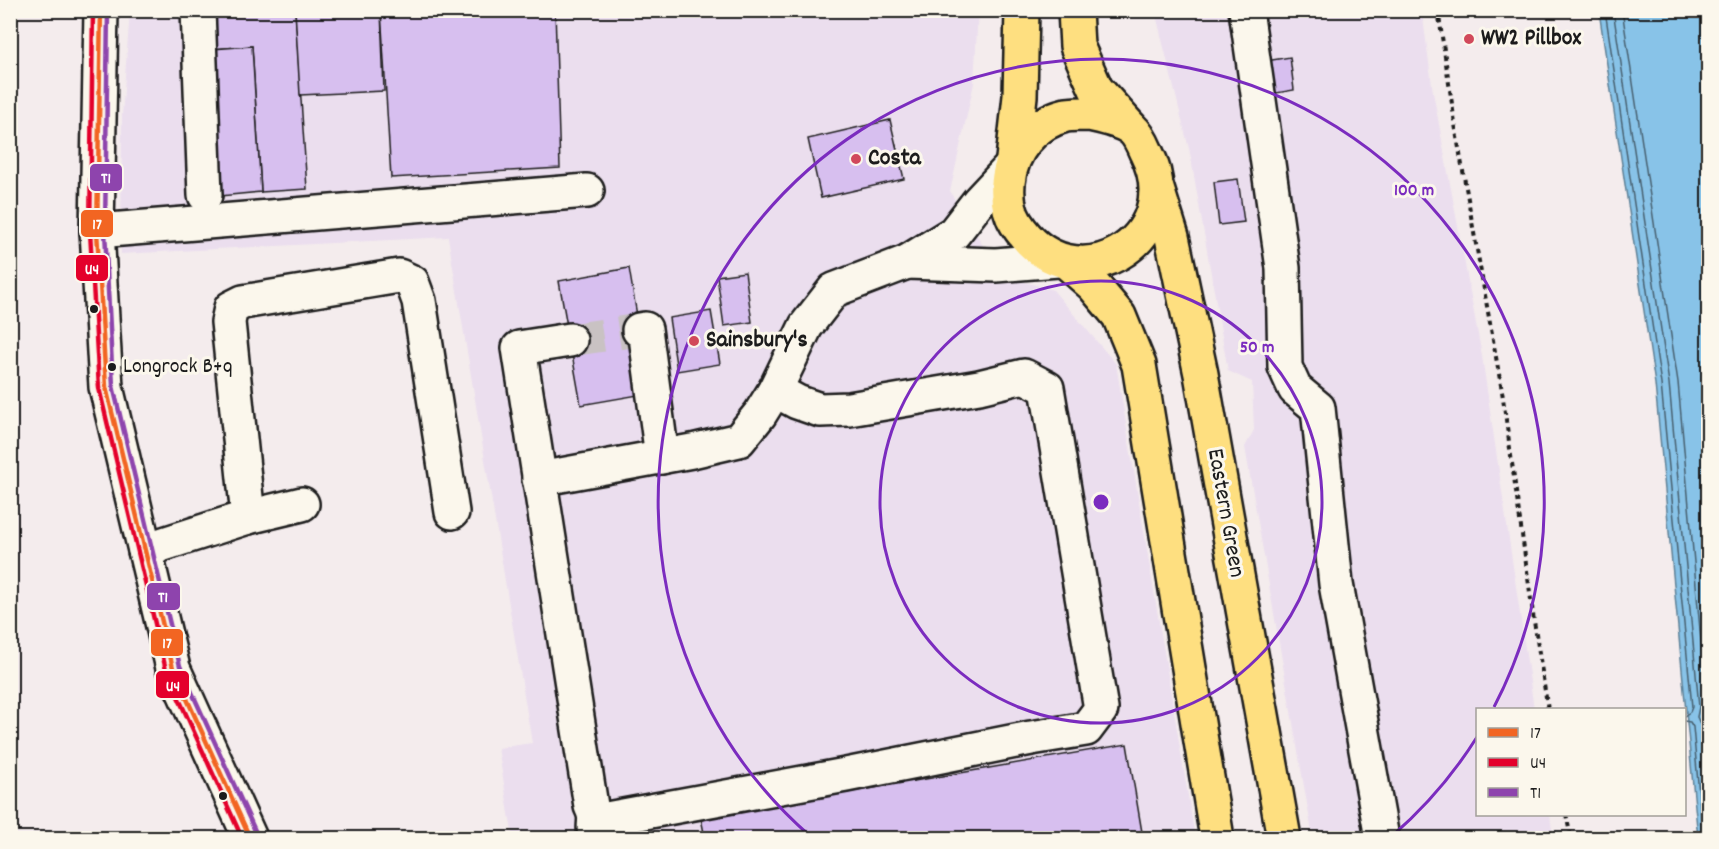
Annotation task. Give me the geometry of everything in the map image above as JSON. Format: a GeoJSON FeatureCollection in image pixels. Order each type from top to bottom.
{"type":"FeatureCollection","features":[{"type":"Feature","properties":{"kind":"highway"},"geometry":{"type":"LineString","coordinates":[[1022,10],[1020,96],[1007,195],[1014,220],[1029,242],[1045,254],[1063,261],[1085,264],[1106,260],[1126,250],[1141,235],[1152,213],[1157,189],[1152,164],[1132,129],[1096,89],[1077,46],[1075,10]]}},
{"type":"Feature","properties":{"kind":"highway"},"geometry":{"type":"LineString","coordinates":[[1011,164],[1019,148],[1032,133],[1047,122],[1066,115],[1089,114],[1112,120],[1132,129]]}},
{"type":"Feature","properties":{"kind":"highway","name":"Eastern Green"},"geometry":{"type":"LineString","coordinates":[[1157,189],[1172,237],[1201,374],[1284,838]]}},
{"type":"Feature","properties":{"kind":"highway"},"geometry":{"type":"LineString","coordinates":[[1063,261],[1093,285],[1119,316],[1139,365],[1217,838]]}},
{"type":"Feature","properties":{"kind":"street"},"geometry":{"type":"LineString","coordinates":[[101,10],[97,231],[106,387],[173,668],[250,838]]}},
{"type":"Feature","properties":{"kind":"street"},"geometry":{"type":"LineString","coordinates":[[198,10],[206,195]]}},
{"type":"Feature","properties":{"kind":"street"},"geometry":{"type":"LineString","coordinates":[[1246,10],[1283,268],[1285,367],[1295,389],[1318,408],[1336,584],[1382,838]]}},
{"type":"Feature","properties":{"kind":"street"},"geometry":{"type":"LineString","coordinates":[[539,478],[662,457],[739,440],[760,414],[775,390],[806,326],[834,290],[907,262],[954,233],[1011,164]]}},
{"type":"Feature","properties":{"kind":"street"},"geometry":{"type":"LineString","coordinates":[[97,231],[587,191]]}},
{"type":"Feature","properties":{"kind":"street"},"geometry":{"type":"LineString","coordinates":[[907,262],[996,265],[1063,261]]}},
{"type":"Feature","properties":{"kind":"street"},"geometry":{"type":"LineString","coordinates":[[248,518],[228,322],[231,308],[243,302],[399,276],[412,282],[419,301],[452,512]]}},
{"type":"Feature","properties":{"kind":"street"},"geometry":{"type":"LineString","coordinates":[[639,330],[645,329],[662,457]]}},
{"type":"Feature","properties":{"kind":"street"},"geometry":{"type":"LineString","coordinates":[[570,340],[519,348],[596,828],[607,819],[1086,729],[1101,709],[1047,388],[1024,376],[979,387],[849,409],[820,410],[797,402],[775,390]]}},
{"type":"Feature","properties":{"kind":"street"},"geometry":{"type":"LineString","coordinates":[[145,550],[302,504]]}},
{"type":"Feature","properties":{"kind":"path"},"geometry":{"type":"LineString","coordinates":[[1438,10],[1457,137],[1502,391],[1548,708]]}},
{"type":"Feature","properties":{"kind":"path"},"geometry":{"type":"LineString","coordinates":[[1566,816],[1571,838]]}},
{"type":"Feature","properties":{"kind":"shaded area"},"geometry":{"type":"Polygon","coordinates":[[[130,11],[978,11],[974,83],[950,192],[1001,275],[1053,290],[1116,364],[1195,838],[513,838],[498,748],[532,743],[448,237],[121,254],[122,116],[130,11]]]}},
{"type":"Feature","properties":{"kind":"shaded area"},"geometry":{"type":"Polygon","coordinates":[[[1155,11],[1422,11],[1433,92],[1482,356],[1534,708],[1476,708],[1476,816],[1550,816],[1553,838],[1313,838],[1245,447],[1254,430],[1252,382],[1228,371],[1190,153],[1155,11]]]}},
{"type":"Feature","properties":{"kind":"water"},"geometry":{"type":"Polygon","coordinates":[[[1599,11],[1708,11],[1708,838],[1698,838],[1655,384],[1599,11]]]}},
{"type":"Feature","properties":{"kind":"building"},"geometry":{"type":"Polygon","coordinates":[[[210,10],[295,10],[307,189],[261,192],[252,46],[212,49],[210,10]]]}},
{"type":"Feature","properties":{"kind":"building"},"geometry":{"type":"Polygon","coordinates":[[[295,10],[381,10],[384,91],[300,95],[295,10]]]}},
{"type":"Feature","properties":{"kind":"building"},"geometry":{"type":"Polygon","coordinates":[[[381,10],[555,10],[560,168],[391,178],[381,10]]]}},
{"type":"Feature","properties":{"kind":"building"},"geometry":{"type":"Polygon","coordinates":[[[252,46],[261,192],[220,196],[212,49],[252,46]]]}},
{"type":"Feature","properties":{"kind":"building"},"geometry":{"type":"Polygon","coordinates":[[[1290,57],[1294,90],[1265,95],[1260,62],[1290,57]]]}},
{"type":"Feature","properties":{"kind":"building","name":"Costa"},"geometry":{"type":"Polygon","coordinates":[[[890,120],[904,179],[821,198],[808,139],[890,120]]]}},
{"type":"Feature","properties":{"kind":"building"},"geometry":{"type":"Polygon","coordinates":[[[1238,179],[1244,222],[1219,225],[1214,182],[1238,179]]]}},
{"type":"Feature","properties":{"kind":"building","name":"Sainsbury's"},"geometry":{"type":"Polygon","coordinates":[[[629,268],[650,393],[581,405],[559,281],[629,268]]]}},
{"type":"Feature","properties":{"kind":"building"},"geometry":{"type":"Polygon","coordinates":[[[745,272],[752,322],[724,326],[717,276],[745,272]]]}},
{"type":"Feature","properties":{"kind":"building","name":"Sainsbury's"},"geometry":{"type":"Polygon","coordinates":[[[711,311],[720,364],[677,371],[669,318],[711,311]]]}},
{"type":"Feature","properties":{"kind":"building"},"geometry":{"type":"Polygon","coordinates":[[[1127,744],[1143,838],[705,838],[701,818],[1127,744]]]}},
{"type":"Feature","properties":{"kind":"tunnel"},"geometry":{"type":"LineString","coordinates":[[570,340],[639,330]]}},
{"type":"Feature","properties":{"kind":"transit line","name":"U4"},"geometry":{"type":"LineString","coordinates":[[93,10],[90,231],[99,388],[166,670],[242,838]]}},
{"type":"Feature","properties":{"kind":"transit line","name":"17"},"geometry":{"type":"LineString","coordinates":[[101,10],[97,231],[106,387],[173,668],[250,838]]}},
{"type":"Feature","properties":{"kind":"transit line","name":"T1"},"geometry":{"type":"LineString","coordinates":[[108,10],[105,231],[113,386],[180,666],[257,835]]}},
{"type":"Feature","properties":{"kind":"place","name":"WW2 Pillbox"},"geometry":{"type":"Point","coordinates":[1469,39]}},
{"type":"Feature","properties":{"kind":"place","name":"Costa"},"geometry":{"type":"Point","coordinates":[856,159]}},
{"type":"Feature","properties":{"kind":"place","name":"Sainsbury's"},"geometry":{"type":"Point","coordinates":[694,341]}},
{"type":"Feature","properties":{"kind":"place","name":"Longrock B+q"},"geometry":{"type":"Point","coordinates":[112,367]}}]}
